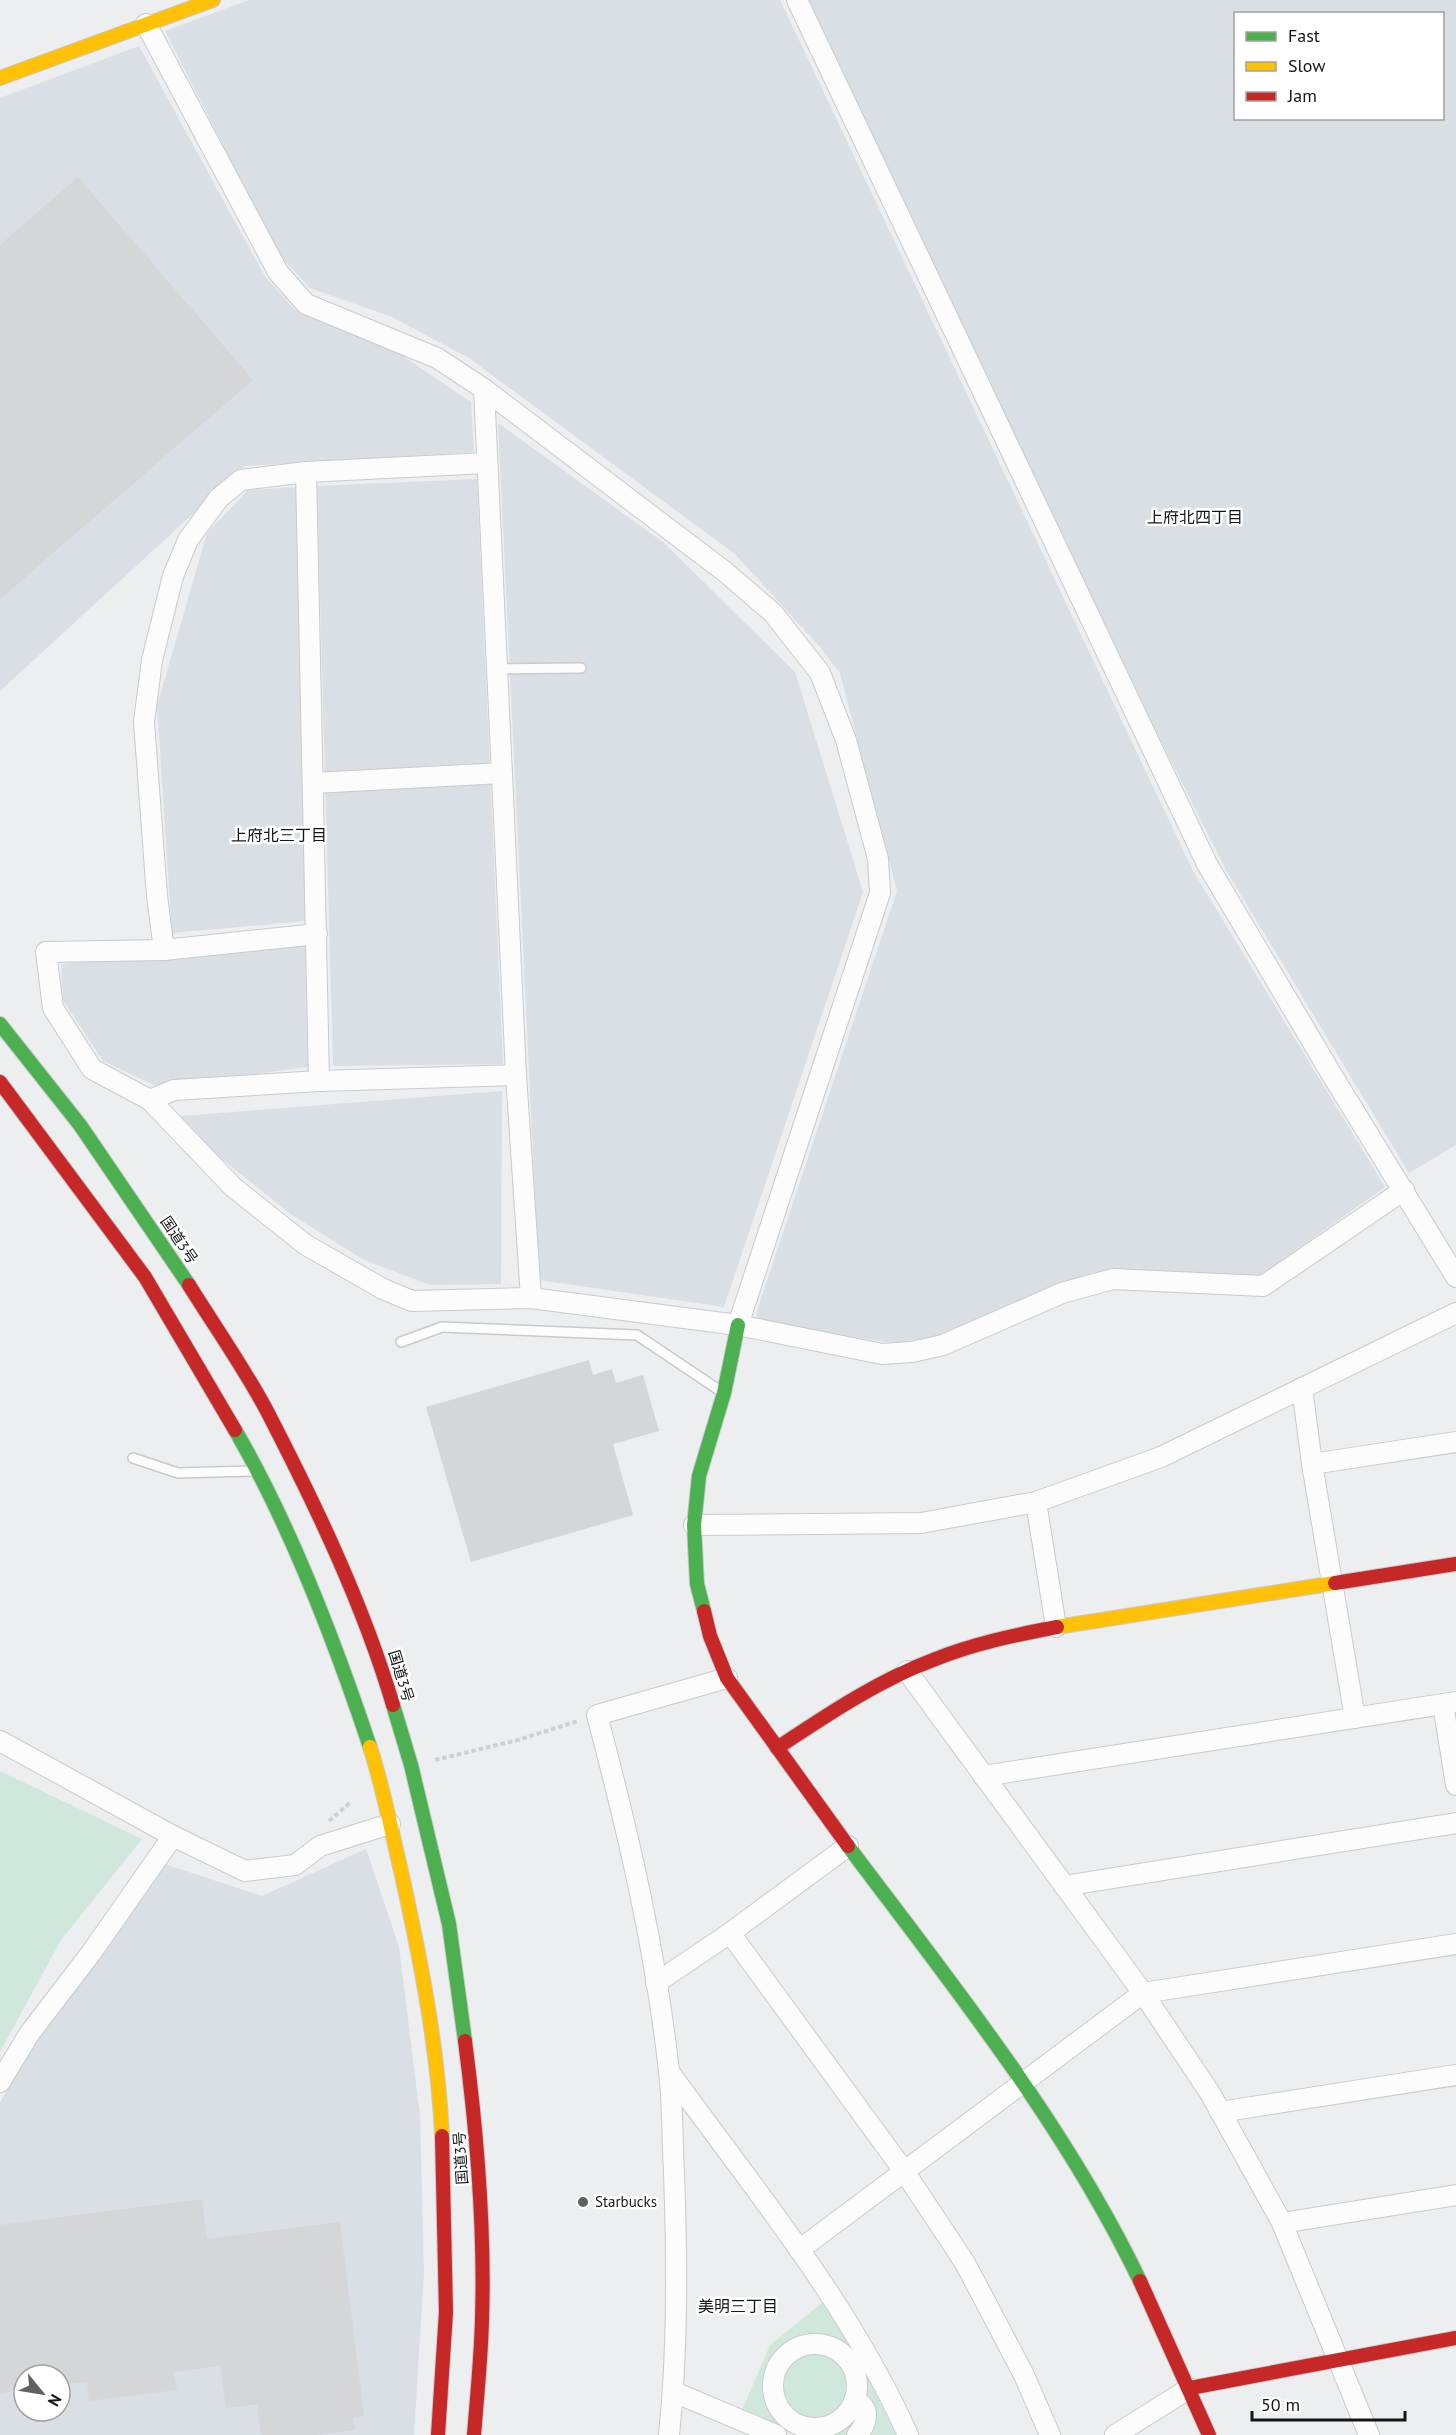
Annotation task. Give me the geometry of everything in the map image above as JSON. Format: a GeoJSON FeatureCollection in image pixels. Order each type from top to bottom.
{"type":"FeatureCollection","features":[{"type":"Feature","properties":{"kind":"main road"},"geometry":{"type":"LineString","coordinates":[[0,78],[213,0]]}},
{"type":"Feature","properties":{"kind":"main road","name":"国道3号"},"geometry":{"type":"LineString","coordinates":[[0,1024],[80,1125],[175,1263],[267,1411],[322,1526],[376,1649],[411,1765],[448,1924],[473,2101],[481,2210],[482,2320],[474,2435]]}},
{"type":"Feature","properties":{"kind":"main road","name":"国道3号"},"geometry":{"type":"LineString","coordinates":[[0,1082],[145,1277],[259,1471],[341,1660],[379,1775],[417,1943],[441,2108],[446,2211],[446,2301],[438,2435]]}},
{"type":"Feature","properties":{"kind":"main road"},"geometry":{"type":"LineString","coordinates":[[738,1325],[724,1394],[699,1476],[694,1525],[697,1584],[710,1636],[727,1678],[848,1846],[1023,2081],[1079,2168],[1122,2243],[1190,2388],[1209,2435]]}},
{"type":"Feature","properties":{"kind":"main road"},"geometry":{"type":"LineString","coordinates":[[777,1748],[845,1703],[907,1671],[993,1640],[1056,1627],[1456,1564]]}},
{"type":"Feature","properties":{"kind":"main road"},"geometry":{"type":"LineString","coordinates":[[1190,2388],[1456,2338]]}},
{"type":"Feature","properties":{"kind":"street"},"geometry":{"type":"LineString","coordinates":[[797,0],[1207,864],[1332,1076],[1456,1277]]}},
{"type":"Feature","properties":{"kind":"street"},"geometry":{"type":"LineString","coordinates":[[146,24],[278,272],[306,304],[437,358],[484,389],[724,571],[773,613],[820,673],[846,740],[878,859],[880,893],[738,1325]]}},
{"type":"Feature","properties":{"kind":"street"},"geometry":{"type":"LineString","coordinates":[[484,389],[516,1075],[531,1298]]}},
{"type":"Feature","properties":{"kind":"street"},"geometry":{"type":"LineString","coordinates":[[164,950],[157,896],[144,722],[152,660],[173,576],[189,540],[219,498],[241,480],[306,472],[487,463]]}},
{"type":"Feature","properties":{"kind":"street"},"geometry":{"type":"LineString","coordinates":[[306,472],[319,1081]]}},
{"type":"Feature","properties":{"kind":"street"},"geometry":{"type":"LineString","coordinates":[[314,783],[502,773]]}},
{"type":"Feature","properties":{"kind":"street"},"geometry":{"type":"LineString","coordinates":[[317,933],[164,950],[46,952],[53,1008],[92,1069],[150,1100],[232,1186],[306,1245],[382,1288],[412,1301],[531,1298],[738,1325],[882,1354],[912,1352],[943,1345],[1062,1293],[1113,1279],[1263,1286],[1404,1190]]}},
{"type":"Feature","properties":{"kind":"street"},"geometry":{"type":"LineString","coordinates":[[150,1100],[174,1090],[319,1081],[516,1075]]}},
{"type":"Feature","properties":{"kind":"street"},"geometry":{"type":"LineString","coordinates":[[694,1525],[921,1523],[1036,1502],[1161,1457],[1456,1313]]}},
{"type":"Feature","properties":{"kind":"street"},"geometry":{"type":"LineString","coordinates":[[1302,1388],[1312,1464],[1355,1718]]}},
{"type":"Feature","properties":{"kind":"street"},"geometry":{"type":"LineString","coordinates":[[1312,1464],[1456,1442]]}},
{"type":"Feature","properties":{"kind":"street"},"geometry":{"type":"LineString","coordinates":[[1036,1502],[1056,1627]]}},
{"type":"Feature","properties":{"kind":"street"},"geometry":{"type":"LineString","coordinates":[[907,1671],[1143,1994],[1220,2112],[1282,2223],[1369,2435]]}},
{"type":"Feature","properties":{"kind":"street"},"geometry":{"type":"LineString","coordinates":[[669,2435],[674,2392],[677,2251],[670,2073],[656,1983],[626,1823],[597,1715],[727,1678]]}},
{"type":"Feature","properties":{"kind":"street"},"geometry":{"type":"LineString","coordinates":[[983,1776],[1449,1703],[1456,1785]]}},
{"type":"Feature","properties":{"kind":"street"},"geometry":{"type":"LineString","coordinates":[[0,1741],[173,1836],[245,1871],[295,1865],[320,1846],[390,1824]]}},
{"type":"Feature","properties":{"kind":"street"},"geometry":{"type":"LineString","coordinates":[[1064,1886],[1456,1823]]}},
{"type":"Feature","properties":{"kind":"street"},"geometry":{"type":"LineString","coordinates":[[0,2082],[29,2034],[91,1953],[173,1836]]}},
{"type":"Feature","properties":{"kind":"street"},"geometry":{"type":"LineString","coordinates":[[656,1983],[730,1933],[848,1846]]}},
{"type":"Feature","properties":{"kind":"street"},"geometry":{"type":"LineString","coordinates":[[730,1933],[904,2171],[965,2263],[1024,2375],[1050,2435]]}},
{"type":"Feature","properties":{"kind":"street"},"geometry":{"type":"LineString","coordinates":[[799,2250],[1023,2081],[1143,1994],[1456,1944]]}},
{"type":"Feature","properties":{"kind":"street"},"geometry":{"type":"LineString","coordinates":[[670,2073],[799,2250],[870,2362],[908,2435]]}},
{"type":"Feature","properties":{"kind":"street"},"geometry":{"type":"LineString","coordinates":[[1220,2112],[1456,2075]]}},
{"type":"Feature","properties":{"kind":"street"},"geometry":{"type":"LineString","coordinates":[[1282,2223],[1456,2195]]}},
{"type":"Feature","properties":{"kind":"street"},"geometry":{"type":"LineString","coordinates":[[829,2346],[844,2320]]}},
{"type":"Feature","properties":{"kind":"street"},"geometry":{"type":"LineString","coordinates":[[815,2344],[829,2346],[842,2354],[851,2365],[856,2378],[854,2401],[843,2418],[819,2428],[806,2428],[793,2423],[783,2415],[776,2403],[773,2377],[778,2365],[788,2354],[801,2346],[815,2344]]}},
{"type":"Feature","properties":{"kind":"street"},"geometry":{"type":"LineString","coordinates":[[1115,2435],[1190,2388]]}},
{"type":"Feature","properties":{"kind":"street"},"geometry":{"type":"LineString","coordinates":[[674,2392],[776,2435]]}},
{"type":"Feature","properties":{"kind":"street"},"geometry":{"type":"LineString","coordinates":[[854,2401],[861,2403],[867,2418],[857,2435]]}},
{"type":"Feature","properties":{"kind":"lane"},"geometry":{"type":"LineString","coordinates":[[497,669],[581,668]]}},
{"type":"Feature","properties":{"kind":"lane"},"geometry":{"type":"LineString","coordinates":[[401,1342],[442,1327],[637,1335],[724,1394]]}},
{"type":"Feature","properties":{"kind":"lane"},"geometry":{"type":"LineString","coordinates":[[133,1458],[178,1473],[259,1471]]}},
{"type":"Feature","properties":{"kind":"path"},"geometry":{"type":"LineString","coordinates":[[411,1765],[518,1740],[597,1715]]}},
{"type":"Feature","properties":{"kind":"shaded area"},"geometry":{"type":"Polygon","coordinates":[[[249,0],[780,0],[1193,871],[1385,1187],[1258,1277],[1115,1270],[1092,1273],[1058,1284],[939,1336],[894,1343],[806,1330],[758,1318],[756,1314],[897,891],[840,673],[820,647],[735,554],[469,358],[392,317],[310,288],[279,255],[165,31],[249,0]]]}},
{"type":"Feature","properties":{"kind":"shaded area"},"geometry":{"type":"Polygon","coordinates":[[[807,0],[1456,0],[1456,1145],[1409,1173],[1226,870],[1152,723],[807,0]]]}},
{"type":"Feature","properties":{"kind":"shaded area"},"geometry":{"type":"Polygon","coordinates":[[[139,46],[264,275],[295,310],[385,344],[471,402],[474,452],[245,466],[0,691],[0,98],[139,46]]]}},
{"type":"Feature","properties":{"kind":"shaded area"},"geometry":{"type":"Polygon","coordinates":[[[498,423],[664,543],[795,672],[863,892],[724,1307],[539,1280],[498,423]]]}},
{"type":"Feature","properties":{"kind":"shaded area"},"geometry":{"type":"Polygon","coordinates":[[[477,479],[503,1064],[333,1066],[317,486],[477,479]]]}},
{"type":"Feature","properties":{"kind":"shaded area"},"geometry":{"type":"Polygon","coordinates":[[[296,487],[306,921],[172,933],[157,706],[207,533],[248,490],[296,487]]]}},
{"type":"Feature","properties":{"kind":"shaded area"},"geometry":{"type":"Polygon","coordinates":[[[305,944],[308,1067],[156,1086],[103,1061],[63,1000],[61,964],[305,944]]]}},
{"type":"Feature","properties":{"kind":"shaded area"},"geometry":{"type":"Polygon","coordinates":[[[502,1091],[501,1284],[430,1285],[364,1260],[292,1215],[169,1117],[502,1091]]]}},
{"type":"Feature","properties":{"kind":"shaded area"},"geometry":{"type":"Polygon","coordinates":[[[366,1849],[399,1947],[420,2116],[424,2273],[414,2435],[0,2435],[0,2103],[52,2005],[146,1858],[262,1896],[366,1849]]]}},
{"type":"Feature","properties":{"kind":"green space"},"geometry":{"type":"Polygon","coordinates":[[[0,1771],[142,1839],[61,1940],[0,2052],[0,1771]]]}},
{"type":"Feature","properties":{"kind":"green space"},"geometry":{"type":"Polygon","coordinates":[[[823,2302],[858,2358],[896,2435],[802,2435],[742,2410],[770,2345],[823,2302]]]}},
{"type":"Feature","properties":{"kind":"building"},"geometry":{"type":"Polygon","coordinates":[[[78,177],[253,380],[0,599],[0,245],[78,177]]]}},
{"type":"Feature","properties":{"kind":"building"},"geometry":{"type":"Polygon","coordinates":[[[589,1360],[593,1375],[612,1369],[616,1383],[643,1375],[659,1431],[613,1444],[633,1515],[471,1562],[426,1407],[589,1360]]]}},
{"type":"Feature","properties":{"kind":"building"},"geometry":{"type":"Polygon","coordinates":[[[202,2199],[207,2239],[340,2222],[364,2416],[353,2417],[355,2430],[316,2435],[261,2435],[257,2404],[226,2408],[220,2366],[174,2372],[177,2390],[89,2401],[87,2382],[72,2384],[72,2363],[12,2363],[12,2392],[0,2393],[0,2225],[202,2199]]]}},
{"type":"Feature","properties":{"kind":"traffic: fast"},"geometry":{"type":"LineString","coordinates":[[0,1024],[80,1125],[189,1285]]}},
{"type":"Feature","properties":{"kind":"traffic: fast"},"geometry":{"type":"LineString","coordinates":[[704,1611],[697,1584],[694,1525],[699,1476],[724,1393],[738,1325]]}},
{"type":"Feature","properties":{"kind":"traffic: fast"},"geometry":{"type":"LineString","coordinates":[[235,1430],[275,1505],[293,1545],[327,1626],[370,1747]]}},
{"type":"Feature","properties":{"kind":"traffic: fast"},"geometry":{"type":"LineString","coordinates":[[393,1705],[411,1765],[449,1924],[465,2041]]}},
{"type":"Feature","properties":{"kind":"traffic: fast"},"geometry":{"type":"LineString","coordinates":[[848,1846],[1005,2057],[1042,2111],[1110,2223],[1140,2281]]}},
{"type":"Feature","properties":{"kind":"traffic: slow"},"geometry":{"type":"LineString","coordinates":[[0,78],[213,0]]}},
{"type":"Feature","properties":{"kind":"traffic: slow"},"geometry":{"type":"LineString","coordinates":[[1057,1627],[1335,1583]]}},
{"type":"Feature","properties":{"kind":"traffic: slow"},"geometry":{"type":"LineString","coordinates":[[370,1747],[387,1808],[421,1969],[437,2069],[442,2136]]}},
{"type":"Feature","properties":{"kind":"traffic: jam"},"geometry":{"type":"LineString","coordinates":[[0,1082],[145,1277],[235,1430]]}},
{"type":"Feature","properties":{"kind":"traffic: jam"},"geometry":{"type":"LineString","coordinates":[[189,1285],[240,1364],[304,1484],[368,1630],[393,1705]]}},
{"type":"Feature","properties":{"kind":"traffic: jam"},"geometry":{"type":"LineString","coordinates":[[1335,1583],[1456,1564]]}},
{"type":"Feature","properties":{"kind":"traffic: jam"},"geometry":{"type":"LineString","coordinates":[[704,1611],[710,1636],[727,1678],[848,1846]]}},
{"type":"Feature","properties":{"kind":"traffic: jam"},"geometry":{"type":"LineString","coordinates":[[777,1748],[853,1700],[912,1668],[978,1645],[1057,1627]]}},
{"type":"Feature","properties":{"kind":"traffic: jam"},"geometry":{"type":"LineString","coordinates":[[465,2041],[476,2145],[483,2285],[474,2435]]}},
{"type":"Feature","properties":{"kind":"traffic: jam"},"geometry":{"type":"LineString","coordinates":[[438,2435],[446,2312],[442,2136]]}},
{"type":"Feature","properties":{"kind":"traffic: jam"},"geometry":{"type":"LineString","coordinates":[[1140,2281],[1209,2435]]}},
{"type":"Feature","properties":{"kind":"traffic: jam"},"geometry":{"type":"LineString","coordinates":[[1190,2388],[1456,2338]]}},
{"type":"Feature","properties":{"kind":"place","name":"Starbucks"},"geometry":{"type":"Point","coordinates":[583,2202]}},
{"type":"Feature","properties":{"kind":"district","name":"上府北四丁目"},"geometry":{"type":"Point","coordinates":[1195,517]}},
{"type":"Feature","properties":{"kind":"district","name":"上府北三丁目"},"geometry":{"type":"Point","coordinates":[279,835]}},
{"type":"Feature","properties":{"kind":"district","name":"美明三丁目"},"geometry":{"type":"Point","coordinates":[738,2306]}}]}
